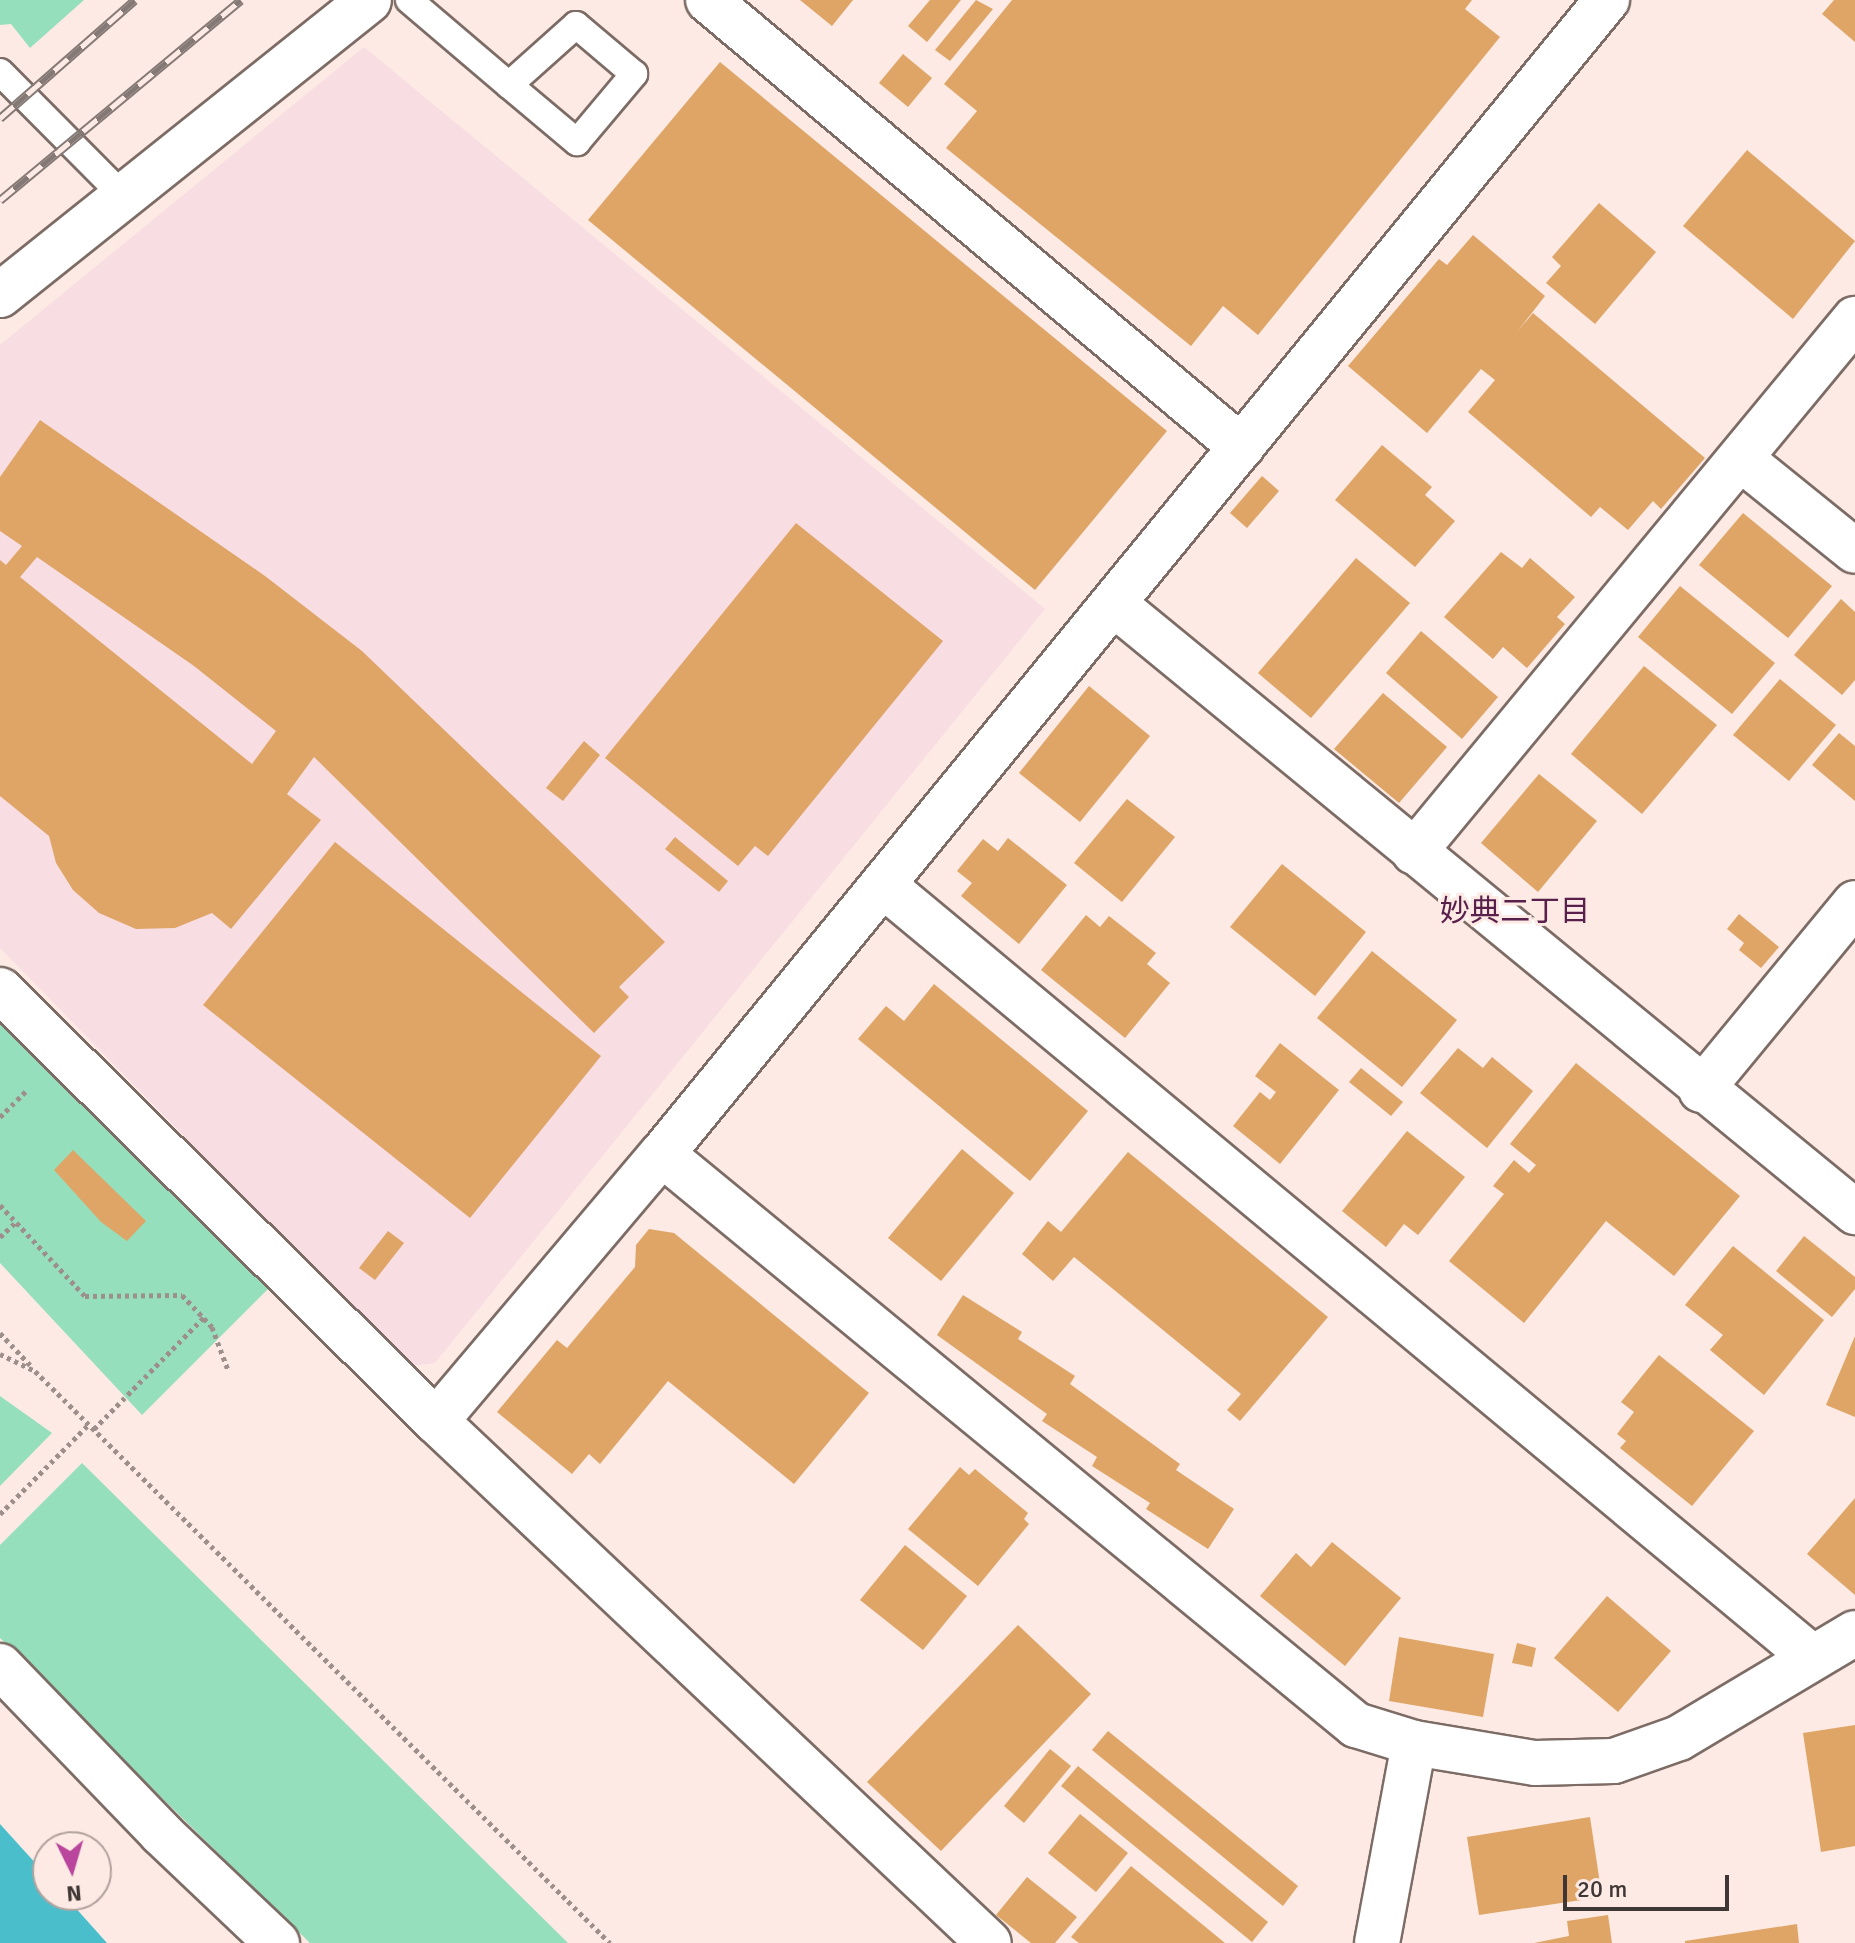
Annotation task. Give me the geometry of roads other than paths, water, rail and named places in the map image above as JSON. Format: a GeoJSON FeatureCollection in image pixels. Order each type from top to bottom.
{"type":"FeatureCollection","features":[{"type":"Feature","properties":{"kind":"street"},"geometry":{"type":"LineString","coordinates":[[0,295],[369,0]]}},
{"type":"Feature","properties":{"kind":"street"},"geometry":{"type":"LineString","coordinates":[[708,0],[1241,447]]}},
{"type":"Feature","properties":{"kind":"street"},"geometry":{"type":"LineString","coordinates":[[436,1421],[662,1154],[1607,0]]}},
{"type":"Feature","properties":{"kind":"street"},"geometry":{"type":"LineString","coordinates":[[1414,852],[1855,319]]}},
{"type":"Feature","properties":{"kind":"street"},"geometry":{"type":"LineString","coordinates":[[1741,459],[1855,551]]}},
{"type":"Feature","properties":{"kind":"street"},"geometry":{"type":"LineString","coordinates":[[1114,604],[1701,1090],[1855,1212]]}},
{"type":"Feature","properties":{"kind":"street"},"geometry":{"type":"LineString","coordinates":[[883,885],[1812,1657]]}},
{"type":"Feature","properties":{"kind":"street"},"geometry":{"type":"LineString","coordinates":[[1701,1090],[1855,903]]}},
{"type":"Feature","properties":{"kind":"street"},"geometry":{"type":"LineString","coordinates":[[0,990],[436,1421],[989,1943]]}},
{"type":"Feature","properties":{"kind":"street"},"geometry":{"type":"LineString","coordinates":[[662,1154],[1316,1696],[1356,1725],[1414,1743],[1535,1763],[1614,1761],[1679,1738],[1855,1633]]}},
{"type":"Feature","properties":{"kind":"street"},"geometry":{"type":"LineString","coordinates":[[0,1666],[161,1833],[277,1943]]}},
{"type":"Feature","properties":{"kind":"street"},"geometry":{"type":"LineString","coordinates":[[1377,1943],[1414,1743]]}},
{"type":"Feature","properties":{"kind":"lane"},"geometry":{"type":"LineString","coordinates":[[409,0],[509,85],[577,142],[634,74],[576,25],[509,85]]}},
{"type":"Feature","properties":{"kind":"lane"},"geometry":{"type":"LineString","coordinates":[[0,72],[123,196]]}},
{"type":"Feature","properties":{"kind":"water"},"geometry":{"type":"Polygon","coordinates":[[[0,1824],[32,1859],[32,1911],[78,1911],[107,1943],[0,1943],[0,1824]]]}},
{"type":"Feature","properties":{"kind":"railway"},"geometry":{"type":"LineString","coordinates":[[0,118],[135,0]]}},
{"type":"Feature","properties":{"kind":"railway"},"geometry":{"type":"LineString","coordinates":[[0,200],[241,0]]}},
{"type":"Feature","properties":{"kind":"district","name":"妙典二丁目"},"geometry":{"type":"Point","coordinates":[1515,912]}}]}
